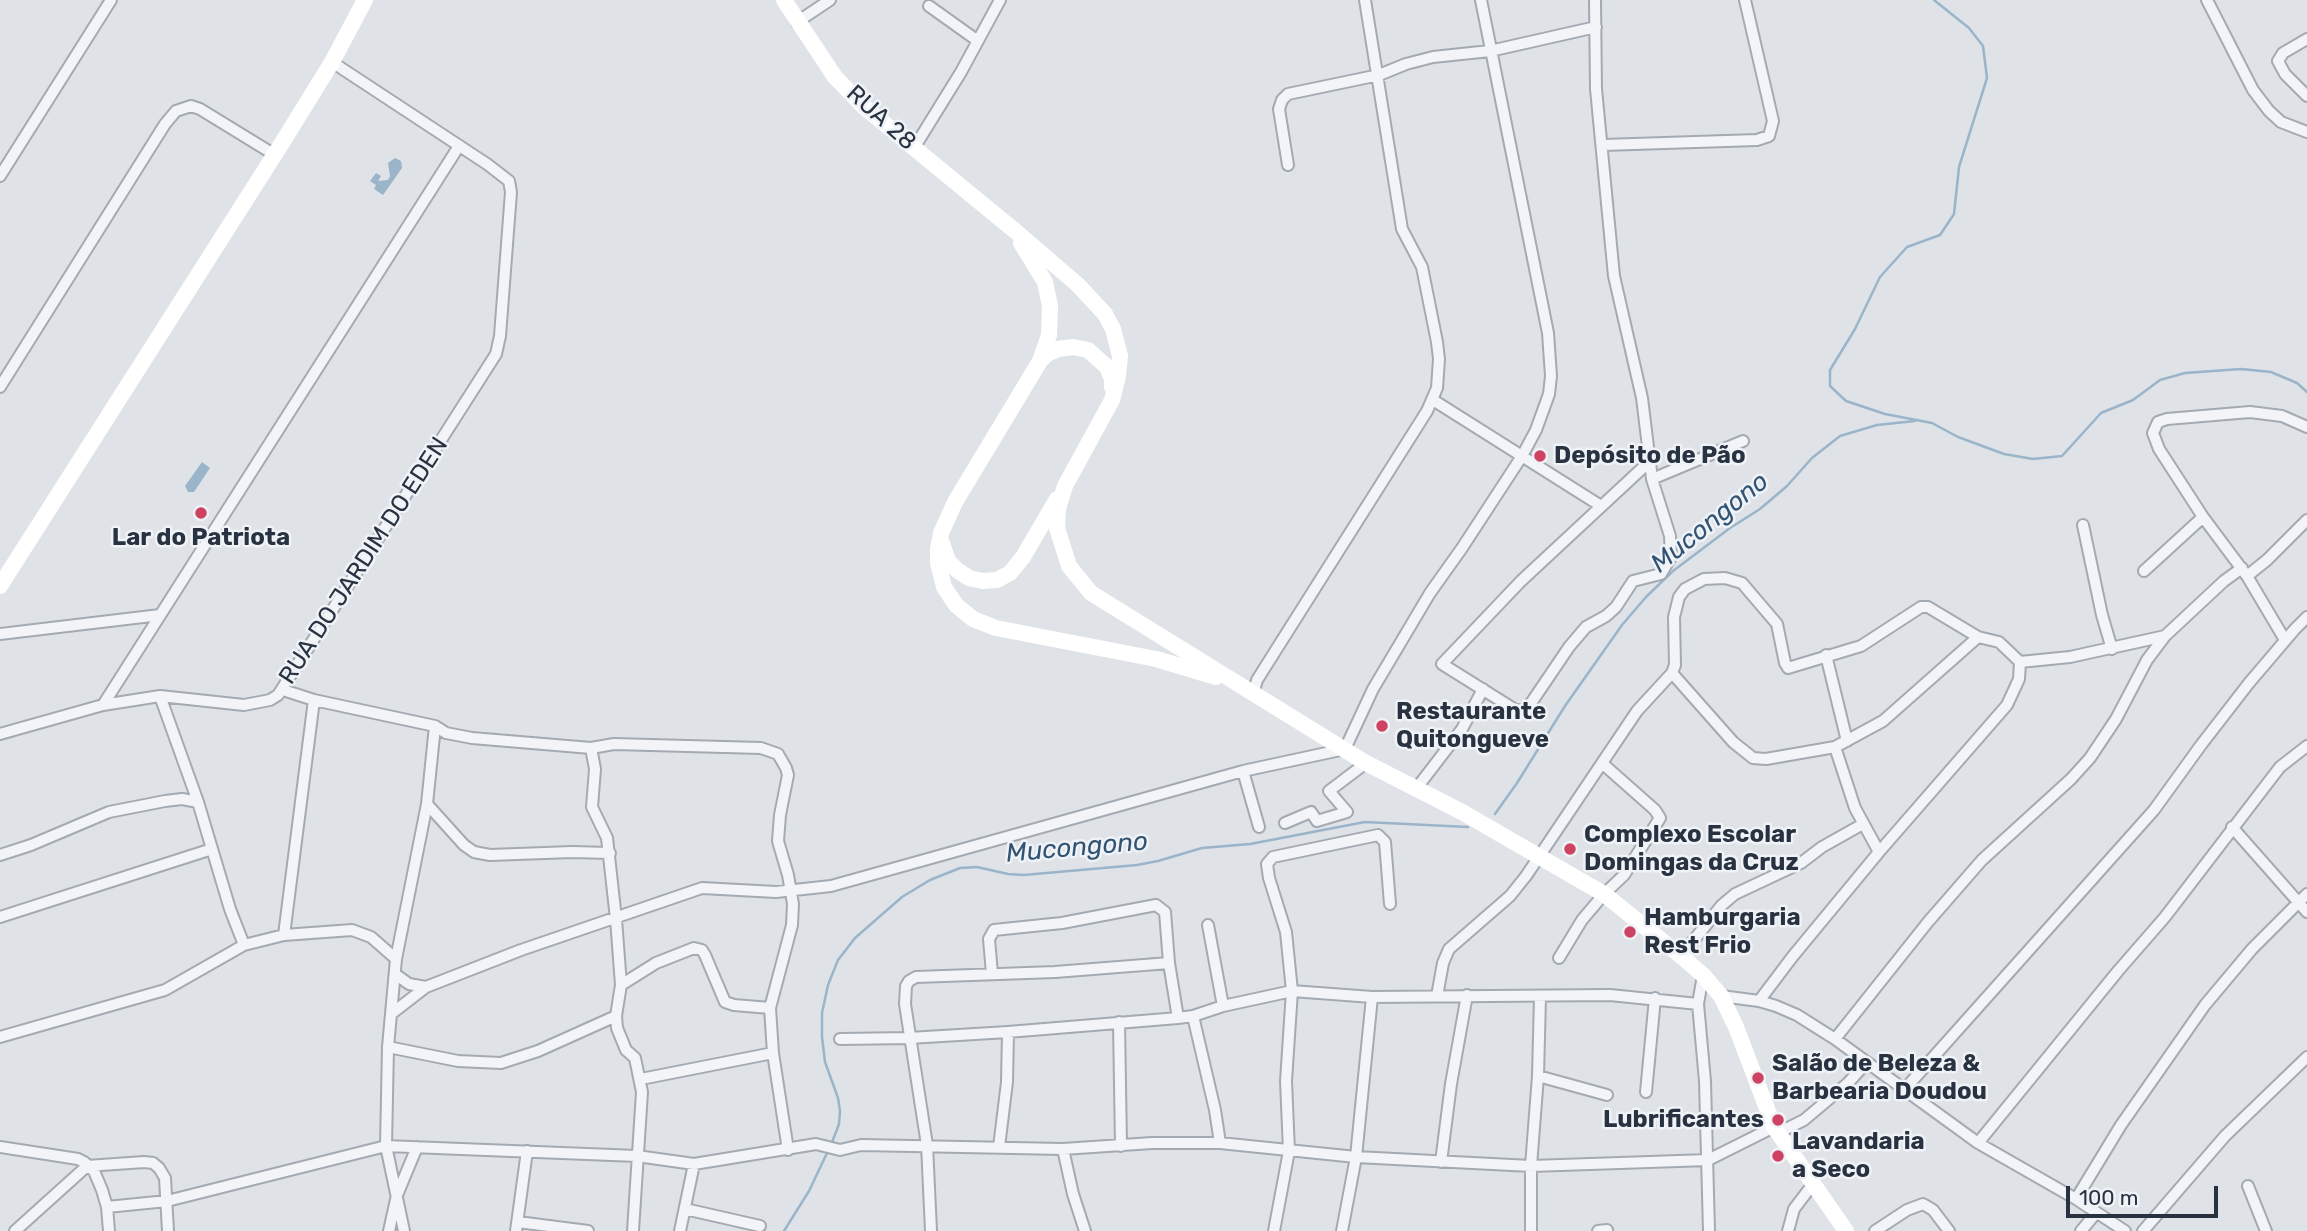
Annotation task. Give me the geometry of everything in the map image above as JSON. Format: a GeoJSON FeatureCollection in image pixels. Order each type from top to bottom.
{"type":"FeatureCollection","features":[{"type":"Feature","properties":{"kind":"street"},"geometry":{"type":"LineString","coordinates":[[0,176],[111,0]]}},
{"type":"Feature","properties":{"kind":"street"},"geometry":{"type":"LineString","coordinates":[[0,586],[275,155],[332,62],[365,0]]}},
{"type":"Feature","properties":{"kind":"street","name":"RUA 28"},"geometry":{"type":"LineString","coordinates":[[784,0],[835,77],[863,106],[999,217]]}},
{"type":"Feature","properties":{"kind":"street"},"geometry":{"type":"LineString","coordinates":[[797,22],[830,0]]}},
{"type":"Feature","properties":{"kind":"street"},"geometry":{"type":"LineString","coordinates":[[914,148],[941,106],[1000,0]]}},
{"type":"Feature","properties":{"kind":"street"},"geometry":{"type":"LineString","coordinates":[[1256,695],[1254,691],[1257,680],[1433,400],[1438,375],[1437,342],[1422,267],[1402,229],[1365,0]]}},
{"type":"Feature","properties":{"kind":"street"},"geometry":{"type":"LineString","coordinates":[[1345,749],[1373,690],[1430,593],[1522,456],[1536,430],[1549,394],[1551,360],[1548,333],[1481,0]]}},
{"type":"Feature","properties":{"kind":"street"},"geometry":{"type":"LineString","coordinates":[[1595,0],[1596,89],[1614,276],[1642,398],[1652,479],[1670,536],[1671,557],[1665,569],[1654,578],[1633,581],[1616,607],[1586,627],[1569,647],[1528,710],[1521,712],[1514,709],[1442,664],[1521,580],[1649,462]]}},
{"type":"Feature","properties":{"kind":"street"},"geometry":{"type":"LineString","coordinates":[[1603,145],[1757,140],[1769,136],[1773,121],[1745,0]]}},
{"type":"Feature","properties":{"kind":"street"},"geometry":{"type":"LineString","coordinates":[[2207,0],[2253,90],[2281,122],[2307,132]]}},
{"type":"Feature","properties":{"kind":"street"},"geometry":{"type":"LineString","coordinates":[[929,6],[978,41]]}},
{"type":"Feature","properties":{"kind":"street"},"geometry":{"type":"LineString","coordinates":[[1288,165],[1279,109],[1288,94],[1379,75],[1433,57],[1490,51],[1596,27]]}},
{"type":"Feature","properties":{"kind":"street"},"geometry":{"type":"LineString","coordinates":[[2307,39],[2283,53],[2278,61],[2285,74],[2307,96]]}},
{"type":"Feature","properties":{"kind":"street"},"geometry":{"type":"LineString","coordinates":[[103,705],[459,146],[332,62]]}},
{"type":"Feature","properties":{"kind":"street"},"geometry":{"type":"LineString","coordinates":[[0,387],[165,124],[176,111],[191,106],[200,109],[275,155]]}},
{"type":"Feature","properties":{"kind":"street","name":"RUA DO JARDIM DO EDEN"},"geometry":{"type":"LineString","coordinates":[[0,734],[103,705],[160,696],[244,705],[270,700],[283,690],[496,354],[500,336],[510,186],[505,177],[459,146]]}},
{"type":"Feature","properties":{"kind":"street"},"geometry":{"type":"LineString","coordinates":[[999,217],[1024,247],[1045,282],[1050,306],[1049,335],[1040,360],[955,502],[942,533],[938,563],[944,587],[956,605],[973,619],[996,628],[1193,668],[1256,695]]}},
{"type":"Feature","properties":{"kind":"street"},"geometry":{"type":"LineString","coordinates":[[942,533],[943,549],[948,561],[969,578],[997,580],[1010,573],[1065,486],[1112,400],[1118,376],[1120,356],[1116,338],[1105,314],[1077,285],[999,217]]}},
{"type":"Feature","properties":{"kind":"street"},"geometry":{"type":"LineString","coordinates":[[1040,360],[1052,351],[1065,348],[1080,348],[1093,353],[1107,367],[1112,379],[1112,400]]}},
{"type":"Feature","properties":{"kind":"street"},"geometry":{"type":"LineString","coordinates":[[1433,400],[1601,506]]}},
{"type":"Feature","properties":{"kind":"street"},"geometry":{"type":"LineString","coordinates":[[2285,640],[2245,572],[2203,517],[2159,449],[2153,433],[2158,422],[2184,416],[2250,412],[2283,416],[2307,428]]}},
{"type":"Feature","properties":{"kind":"street"},"geometry":{"type":"LineString","coordinates":[[1652,479],[1743,441]]}},
{"type":"Feature","properties":{"kind":"street"},"geometry":{"type":"LineString","coordinates":[[1065,486],[1058,509],[1057,528],[1069,566],[1091,593],[1366,763],[1462,812],[1604,894],[1703,975],[1721,996],[1736,1027],[1774,1127],[1846,1231]]}},
{"type":"Feature","properties":{"kind":"street"},"geometry":{"type":"LineString","coordinates":[[2144,571],[2203,517]]}},
{"type":"Feature","properties":{"kind":"street"},"geometry":{"type":"LineString","coordinates":[[1835,1039],[1928,922],[1982,860],[2071,779],[2090,758],[2116,719],[2147,660],[2165,636],[2224,580],[2267,560],[2307,520]]}},
{"type":"Feature","properties":{"kind":"street"},"geometry":{"type":"LineString","coordinates":[[2083,524],[2112,649]]}},
{"type":"Feature","properties":{"kind":"street"},"geometry":{"type":"LineString","coordinates":[[1437,996],[1443,963],[1449,949],[1510,895],[1603,764],[1637,711],[1672,673],[1675,654],[1674,617],[1679,597],[1685,589],[1704,579],[1725,578],[1742,583],[1777,624],[1788,668],[1871,641],[1921,607],[1928,607],[1978,637],[1999,642],[2020,662],[2070,657],[2165,636]]}},
{"type":"Feature","properties":{"kind":"street"},"geometry":{"type":"LineString","coordinates":[[0,634],[160,615]]}},
{"type":"Feature","properties":{"kind":"street"},"geometry":{"type":"LineString","coordinates":[[1903,1090],[2154,810],[2201,745],[2285,640],[2307,617]]}},
{"type":"Feature","properties":{"kind":"street"},"geometry":{"type":"LineString","coordinates":[[1672,673],[1733,742],[1753,758],[1766,759],[1835,747],[1883,721],[1978,637]]}},
{"type":"Feature","properties":{"kind":"street"},"geometry":{"type":"LineString","coordinates":[[1826,655],[1847,741]]}},
{"type":"Feature","properties":{"kind":"street"},"geometry":{"type":"LineString","coordinates":[[1759,1002],[1793,956],[1879,852],[2007,705],[2019,679],[2020,662]]}},
{"type":"Feature","properties":{"kind":"street"},"geometry":{"type":"LineString","coordinates":[[1416,789],[1461,729],[1483,689]]}},
{"type":"Feature","properties":{"kind":"street"},"geometry":{"type":"LineString","coordinates":[[283,690],[314,700],[435,726],[446,733],[472,738],[591,748],[614,744],[761,748],[778,754],[788,775],[778,841],[791,891],[792,925],[770,1008],[773,1053],[788,1150]]}},
{"type":"Feature","properties":{"kind":"street"},"geometry":{"type":"LineString","coordinates":[[160,696],[198,802],[230,909],[244,945]]}},
{"type":"Feature","properties":{"kind":"street"},"geometry":{"type":"LineString","coordinates":[[284,935],[314,700]]}},
{"type":"Feature","properties":{"kind":"street"},"geometry":{"type":"LineString","coordinates":[[404,1231],[386,1146],[388,1047],[396,959],[427,804],[435,726]]}},
{"type":"Feature","properties":{"kind":"street"},"geometry":{"type":"LineString","coordinates":[[1978,1143],[2165,916],[2280,767],[2307,746]]}},
{"type":"Feature","properties":{"kind":"street"},"geometry":{"type":"LineString","coordinates":[[1835,747],[1854,808],[1879,852]]}},
{"type":"Feature","properties":{"kind":"street"},"geometry":{"type":"LineString","coordinates":[[591,748],[595,769],[592,807],[604,830],[610,853],[621,985],[616,1016],[617,1028],[621,1041],[635,1058],[641,1079],[643,1105],[632,1231]]}},
{"type":"Feature","properties":{"kind":"street"},"geometry":{"type":"LineString","coordinates":[[391,1014],[426,987],[521,950],[702,888],[776,892],[831,886],[1243,771],[1345,749]]}},
{"type":"Feature","properties":{"kind":"street"},"geometry":{"type":"LineString","coordinates":[[1285,823],[1311,812],[1317,821],[1347,812],[1329,791],[1366,763]]}},
{"type":"Feature","properties":{"kind":"street"},"geometry":{"type":"LineString","coordinates":[[1559,958],[1582,920],[1624,876],[1660,818],[1655,810],[1603,764]]}},
{"type":"Feature","properties":{"kind":"street"},"geometry":{"type":"LineString","coordinates":[[1243,771],[1259,827]]}},
{"type":"Feature","properties":{"kind":"street"},"geometry":{"type":"LineString","coordinates":[[0,855],[109,813],[165,801],[182,799],[198,802]]}},
{"type":"Feature","properties":{"kind":"street"},"geometry":{"type":"LineString","coordinates":[[427,804],[464,845],[474,852],[490,855],[598,851],[610,853]]}},
{"type":"Feature","properties":{"kind":"street"},"geometry":{"type":"LineString","coordinates":[[1681,956],[1735,894],[1801,863],[1822,847],[1863,824]]}},
{"type":"Feature","properties":{"kind":"street"},"geometry":{"type":"LineString","coordinates":[[2232,827],[2307,912]]}},
{"type":"Feature","properties":{"kind":"street"},"geometry":{"type":"LineString","coordinates":[[1274,1231],[1289,1151],[1286,1081],[1292,991],[1286,932],[1267,864],[1273,857],[1378,835],[1385,842],[1390,904]]}},
{"type":"Feature","properties":{"kind":"street"},"geometry":{"type":"LineString","coordinates":[[0,917],[212,849]]}},
{"type":"Feature","properties":{"kind":"street"},"geometry":{"type":"LineString","coordinates":[[2076,1199],[2121,1125],[2206,1005],[2252,949],[2307,894]]}},
{"type":"Feature","properties":{"kind":"street"},"geometry":{"type":"LineString","coordinates":[[992,974],[989,939],[993,930],[1062,923],[1156,905],[1166,912],[1169,963],[1178,1018]]}},
{"type":"Feature","properties":{"kind":"street"},"geometry":{"type":"LineString","coordinates":[[1208,925],[1223,1006]]}},
{"type":"Feature","properties":{"kind":"street"},"geometry":{"type":"LineString","coordinates":[[0,1037],[165,990],[244,945],[284,935],[336,930],[362,932],[396,959]]}},
{"type":"Feature","properties":{"kind":"street"},"geometry":{"type":"LineString","coordinates":[[621,985],[656,963],[694,947],[705,954],[725,1002],[770,1008]]}},
{"type":"Feature","properties":{"kind":"street"},"geometry":{"type":"LineString","coordinates":[[931,1231],[927,1145],[905,1004],[909,981],[916,977],[1055,972],[1169,963]]}},
{"type":"Feature","properties":{"kind":"street"},"geometry":{"type":"LineString","coordinates":[[394,974],[409,984],[426,987]]}},
{"type":"Feature","properties":{"kind":"street"},"geometry":{"type":"LineString","coordinates":[[1703,975],[1698,1004],[1705,1081],[1709,1231]]}},
{"type":"Feature","properties":{"kind":"street"},"geometry":{"type":"LineString","coordinates":[[841,1039],[1008,1032],[1178,1018],[1292,991],[1372,996],[1577,995],[1655,998],[1698,1004]]}},
{"type":"Feature","properties":{"kind":"street"},"geometry":{"type":"LineString","coordinates":[[1441,1162],[1451,1084],[1467,995]]}},
{"type":"Feature","properties":{"kind":"street"},"geometry":{"type":"LineString","coordinates":[[1342,1231],[1356,1157],[1372,996]]}},
{"type":"Feature","properties":{"kind":"street"},"geometry":{"type":"LineString","coordinates":[[1721,996],[1776,1006],[1797,1015],[1835,1039],[1978,1143],[2076,1199],[2125,1231]]}},
{"type":"Feature","properties":{"kind":"street"},"geometry":{"type":"LineString","coordinates":[[1531,1231],[1531,1166],[1541,997]]}},
{"type":"Feature","properties":{"kind":"street"},"geometry":{"type":"LineString","coordinates":[[1646,1092],[1655,998]]}},
{"type":"Feature","properties":{"kind":"street"},"geometry":{"type":"LineString","coordinates":[[388,1047],[458,1061],[501,1063],[538,1051],[616,1016]]}},
{"type":"Feature","properties":{"kind":"street"},"geometry":{"type":"LineString","coordinates":[[1193,1016],[1220,1143]]}},
{"type":"Feature","properties":{"kind":"street"},"geometry":{"type":"LineString","coordinates":[[1119,1022],[1121,1146]]}},
{"type":"Feature","properties":{"kind":"street"},"geometry":{"type":"LineString","coordinates":[[999,1147],[1007,1082],[1008,1032]]}},
{"type":"Feature","properties":{"kind":"street"},"geometry":{"type":"LineString","coordinates":[[641,1079],[773,1053]]}},
{"type":"Feature","properties":{"kind":"street"},"geometry":{"type":"LineString","coordinates":[[2143,1231],[2225,1136],[2307,1057]]}},
{"type":"Feature","properties":{"kind":"street"},"geometry":{"type":"LineString","coordinates":[[107,1207],[167,1201],[386,1146],[638,1156],[694,1164],[816,1144],[840,1150],[861,1145],[1063,1149],[1220,1143],[1356,1157],[1531,1166],[1708,1160],[1774,1127],[1786,1129],[1804,1120],[1867,1062]]}},
{"type":"Feature","properties":{"kind":"street"},"geometry":{"type":"LineString","coordinates":[[1538,1076],[1607,1095]]}},
{"type":"Feature","properties":{"kind":"street"},"geometry":{"type":"LineString","coordinates":[[0,1147],[78,1159],[88,1166],[94,1171],[107,1207],[108,1231]]}},
{"type":"Feature","properties":{"kind":"street"},"geometry":{"type":"LineString","coordinates":[[389,1231],[397,1195],[417,1147]]}},
{"type":"Feature","properties":{"kind":"street"},"geometry":{"type":"LineString","coordinates":[[1063,1149],[1085,1231]]}},
{"type":"Feature","properties":{"kind":"street"},"geometry":{"type":"LineString","coordinates":[[527,1151],[517,1226],[588,1231]]}},
{"type":"Feature","properties":{"kind":"street"},"geometry":{"type":"LineString","coordinates":[[15,1231],[88,1166],[144,1162],[153,1163],[165,1178],[168,1231]]}},
{"type":"Feature","properties":{"kind":"street"},"geometry":{"type":"LineString","coordinates":[[680,1231],[694,1164]]}},
{"type":"Feature","properties":{"kind":"street"},"geometry":{"type":"LineString","coordinates":[[1787,1231],[1794,1209],[1813,1184]]}},
{"type":"Feature","properties":{"kind":"street"},"geometry":{"type":"LineString","coordinates":[[2248,1186],[2266,1231]]}},
{"type":"Feature","properties":{"kind":"street"},"geometry":{"type":"LineString","coordinates":[[1875,1231],[1907,1210],[1923,1204],[1933,1210],[1949,1231]]}},
{"type":"Feature","properties":{"kind":"street"},"geometry":{"type":"LineString","coordinates":[[685,1209],[760,1226]]}},
{"type":"Feature","properties":{"kind":"street"},"geometry":{"type":"LineString","coordinates":[[2081,1231],[2096,1213]]}},
{"type":"Feature","properties":{"kind":"street"},"geometry":{"type":"LineString","coordinates":[[1598,1231],[1607,1230]]}},
{"type":"Feature","properties":{"kind":"water"},"geometry":{"type":"Polygon","coordinates":[[[395,158],[401,161],[402,168],[383,195],[374,189],[376,185],[370,181],[376,173],[381,176],[378,181],[388,180],[388,163],[395,158]]]}},
{"type":"Feature","properties":{"kind":"water"},"geometry":{"type":"Polygon","coordinates":[[[202,462],[210,468],[194,492],[188,492],[185,486],[202,462]]]}},
{"type":"Feature","properties":{"kind":"waterway"},"geometry":{"type":"LineString","coordinates":[[1934,0],[1969,28],[1983,46],[1987,78],[1959,167],[1954,214],[1940,235],[1907,247],[1880,277],[1855,329],[1830,370],[1830,386],[1846,401],[1885,414],[1932,423],[1958,437],[2004,454],[2033,459],[2062,456],[2101,413],[2133,400],[2160,380],[2185,373],[2241,369],[2271,372],[2297,383],[2307,392]]}},
{"type":"Feature","properties":{"kind":"waterway","name":"Mucongono"},"geometry":{"type":"LineString","coordinates":[[1495,814],[1565,706],[1622,625],[1673,571],[1760,509],[1787,486],[1812,458],[1840,436],[1877,425],[1915,421]]}},
{"type":"Feature","properties":{"kind":"waterway","name":"Mucongono"},"geometry":{"type":"LineString","coordinates":[[831,1145],[839,1124],[840,1111],[825,1062],[822,1037],[822,1013],[828,985],[838,960],[855,938],[902,897],[930,880],[960,868],[977,867],[1024,875],[1137,865],[1202,848],[1250,844],[1365,822],[1468,827]]}},
{"type":"Feature","properties":{"kind":"waterway","name":"Mucongono"},"geometry":{"type":"LineString","coordinates":[[784,1231],[809,1191],[828,1151]]}},
{"type":"Feature","properties":{"kind":"place","name":"Depósito de Pão"},"geometry":{"type":"Point","coordinates":[1540,456]}},
{"type":"Feature","properties":{"kind":"place","name":"Lar do Patriota"},"geometry":{"type":"Point","coordinates":[201,513]}},
{"type":"Feature","properties":{"kind":"place","name":"Restaurante Quitongueve"},"geometry":{"type":"Point","coordinates":[1382,726]}},
{"type":"Feature","properties":{"kind":"place","name":"Complexo Escolar Domingas da Cruz"},"geometry":{"type":"Point","coordinates":[1570,849]}},
{"type":"Feature","properties":{"kind":"place","name":"Hamburgaria Rest Frio"},"geometry":{"type":"Point","coordinates":[1630,932]}},
{"type":"Feature","properties":{"kind":"place","name":"Salão de Beleza & Barbearia Doudou"},"geometry":{"type":"Point","coordinates":[1758,1078]}},
{"type":"Feature","properties":{"kind":"place","name":"Lubrificantes"},"geometry":{"type":"Point","coordinates":[1778,1120]}},
{"type":"Feature","properties":{"kind":"place","name":"Lavandaria a Seco"},"geometry":{"type":"Point","coordinates":[1778,1156]}}]}
